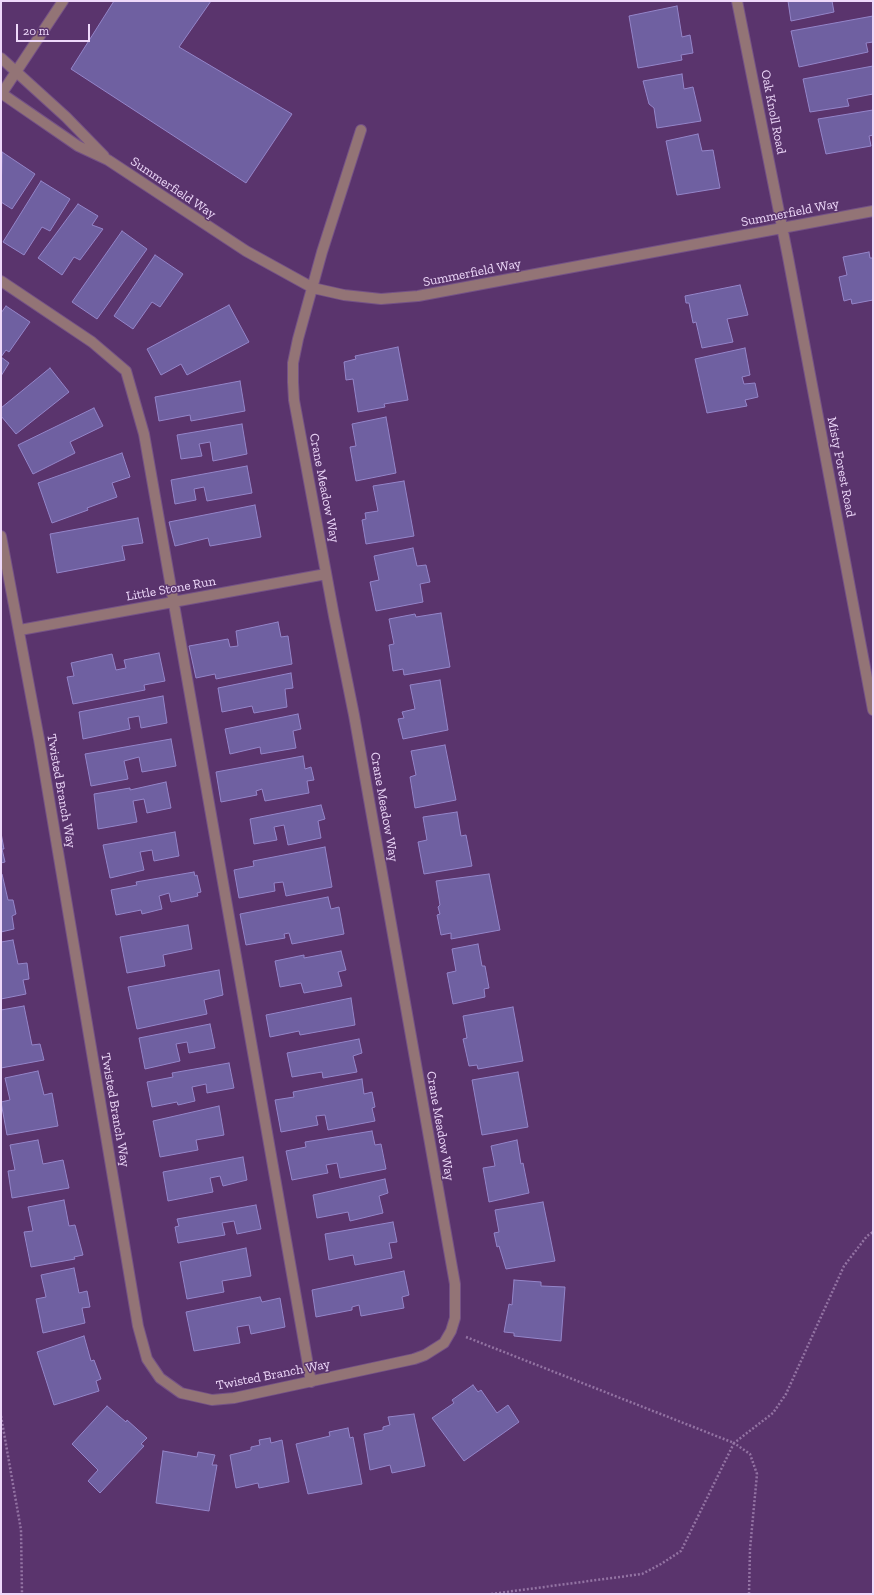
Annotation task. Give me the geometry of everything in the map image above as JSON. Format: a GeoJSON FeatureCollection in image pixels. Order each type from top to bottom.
{"type":"FeatureCollection","features":[{"type":"Feature","properties":{"kind":"street"},"geometry":{"type":"LineString","coordinates":[[1,93],[63,1]]}},
{"type":"Feature","properties":{"kind":"street","name":"Oak Knoll Road"},"geometry":{"type":"LineString","coordinates":[[737,1],[783,228]]}},
{"type":"Feature","properties":{"kind":"street","name":"Summerfield Way"},"geometry":{"type":"LineString","coordinates":[[1,58],[66,117],[108,160]]}},
{"type":"Feature","properties":{"kind":"street","name":"Summerfield Way"},"geometry":{"type":"LineString","coordinates":[[1,93],[78,146],[108,160],[246,251],[313,288],[344,295],[381,299],[418,296],[873,211]]}},
{"type":"Feature","properties":{"kind":"street","name":"Crane Meadow Way"},"geometry":{"type":"LineString","coordinates":[[361,130],[322,252],[298,339],[293,362],[294,400],[326,574],[356,723],[455,1284],[455,1318],[451,1332]]}},
{"type":"Feature","properties":{"kind":"street","name":"Misty Forest Road"},"geometry":{"type":"LineString","coordinates":[[783,228],[873,710]]}},
{"type":"Feature","properties":{"kind":"street"},"geometry":{"type":"LineString","coordinates":[[1,281],[92,342],[126,371],[144,434],[175,602],[310,1382]]}},
{"type":"Feature","properties":{"kind":"street","name":"Twisted Branch Way"},"geometry":{"type":"LineString","coordinates":[[1,536],[20,630],[138,1326],[147,1359],[160,1378],[182,1393],[212,1400],[234,1398],[420,1357],[444,1343],[451,1332]]}},
{"type":"Feature","properties":{"kind":"street","name":"Little Stone Run"},"geometry":{"type":"LineString","coordinates":[[20,630],[326,574]]}},
{"type":"Feature","properties":{"kind":"path"},"geometry":{"type":"LineString","coordinates":[[491,1594],[642,1574],[681,1551],[734,1443],[773,1413],[786,1394],[844,1266],[867,1236],[873,1232]]}},
{"type":"Feature","properties":{"kind":"path"},"geometry":{"type":"LineString","coordinates":[[451,1332],[734,1443],[750,1454],[756,1474],[750,1550],[749,1594]]}},
{"type":"Feature","properties":{"kind":"path"},"geometry":{"type":"LineString","coordinates":[[1,1416],[19,1516],[22,1594]]}},
{"type":"Feature","properties":{"kind":"building"},"geometry":{"type":"Polygon","coordinates":[[[114,1],[211,1],[179,47],[292,114],[246,183],[71,69],[114,1]]]}},
{"type":"Feature","properties":{"kind":"building"},"geometry":{"type":"Polygon","coordinates":[[[788,1],[832,1],[834,12],[791,21],[788,1]]]}},
{"type":"Feature","properties":{"kind":"building"},"geometry":{"type":"Polygon","coordinates":[[[677,6],[682,37],[690,35],[693,53],[681,55],[682,60],[638,68],[629,16],[677,6]]]}},
{"type":"Feature","properties":{"kind":"building"},"geometry":{"type":"Polygon","coordinates":[[[873,16],[873,42],[866,43],[868,52],[799,67],[791,31],[873,16]]]}},
{"type":"Feature","properties":{"kind":"building"},"geometry":{"type":"Polygon","coordinates":[[[873,66],[873,94],[847,99],[849,106],[810,112],[803,79],[873,66]]]}},
{"type":"Feature","properties":{"kind":"building"},"geometry":{"type":"Polygon","coordinates":[[[682,74],[684,89],[693,87],[701,121],[657,128],[654,108],[649,104],[643,81],[682,74]]]}},
{"type":"Feature","properties":{"kind":"building"},"geometry":{"type":"Polygon","coordinates":[[[873,110],[873,135],[869,136],[871,146],[826,154],[818,119],[873,110]]]}},
{"type":"Feature","properties":{"kind":"building"},"geometry":{"type":"Polygon","coordinates":[[[698,134],[702,151],[713,150],[720,188],[677,195],[666,141],[698,134]]]}},
{"type":"Feature","properties":{"kind":"building"},"geometry":{"type":"Polygon","coordinates":[[[2,152],[35,174],[12,209],[1,202],[2,152]]]}},
{"type":"Feature","properties":{"kind":"building"},"geometry":{"type":"Polygon","coordinates":[[[41,181],[70,199],[50,231],[42,227],[24,255],[3,242],[41,181]]]}},
{"type":"Feature","properties":{"kind":"building"},"geometry":{"type":"Polygon","coordinates":[[[78,204],[98,216],[92,225],[103,229],[80,260],[74,257],[62,275],[38,258],[78,204]]]}},
{"type":"Feature","properties":{"kind":"building"},"geometry":{"type":"Polygon","coordinates":[[[122,231],[147,249],[97,319],[72,302],[122,231]]]}},
{"type":"Feature","properties":{"kind":"building"},"geometry":{"type":"Polygon","coordinates":[[[869,252],[870,258],[873,258],[873,300],[852,304],[851,299],[844,301],[839,277],[847,275],[843,257],[869,252]]]}},
{"type":"Feature","properties":{"kind":"building"},"geometry":{"type":"Polygon","coordinates":[[[155,255],[183,274],[160,307],[152,302],[133,329],[114,316],[155,255]]]}},
{"type":"Feature","properties":{"kind":"building"},"geometry":{"type":"Polygon","coordinates":[[[740,285],[748,315],[727,319],[733,342],[702,348],[696,322],[693,323],[689,303],[686,303],[685,296],[740,285]]]}},
{"type":"Feature","properties":{"kind":"building"},"geometry":{"type":"Polygon","coordinates":[[[229,305],[249,342],[187,375],[181,364],[161,375],[147,349],[229,305]]]}},
{"type":"Feature","properties":{"kind":"building"},"geometry":{"type":"Polygon","coordinates":[[[6,306],[30,322],[9,352],[6,350],[1,357],[1,313],[6,306]]]}},
{"type":"Feature","properties":{"kind":"building"},"geometry":{"type":"Polygon","coordinates":[[[398,347],[408,400],[384,404],[385,407],[358,412],[353,379],[346,380],[344,362],[356,359],[355,356],[398,347]]]}},
{"type":"Feature","properties":{"kind":"building"},"geometry":{"type":"Polygon","coordinates":[[[745,348],[750,375],[742,377],[744,384],[755,383],[758,397],[745,400],[747,406],[707,413],[695,359],[745,348]]]}},
{"type":"Feature","properties":{"kind":"building"},"geometry":{"type":"Polygon","coordinates":[[[1,357],[9,363],[1,376],[1,357]]]}},
{"type":"Feature","properties":{"kind":"building"},"geometry":{"type":"Polygon","coordinates":[[[50,368],[69,392],[16,434],[1,416],[1,408],[50,368]]]}},
{"type":"Feature","properties":{"kind":"building"},"geometry":{"type":"Polygon","coordinates":[[[240,381],[245,411],[191,421],[190,415],[159,421],[155,397],[240,381]]]}},
{"type":"Feature","properties":{"kind":"building"},"geometry":{"type":"Polygon","coordinates":[[[94,408],[103,426],[70,442],[75,453],[33,474],[18,445],[94,408]]]}},
{"type":"Feature","properties":{"kind":"building"},"geometry":{"type":"Polygon","coordinates":[[[386,417],[396,473],[356,481],[350,447],[356,446],[352,424],[386,417]]]}},
{"type":"Feature","properties":{"kind":"building"},"geometry":{"type":"Polygon","coordinates":[[[242,424],[247,454],[213,461],[210,442],[199,444],[202,456],[181,459],[177,435],[242,424]]]}},
{"type":"Feature","properties":{"kind":"building"},"geometry":{"type":"Polygon","coordinates":[[[122,453],[130,477],[112,483],[117,497],[87,508],[88,510],[52,523],[38,483],[122,453]]]}},
{"type":"Feature","properties":{"kind":"building"},"geometry":{"type":"Polygon","coordinates":[[[247,466],[252,493],[207,501],[204,487],[194,489],[196,500],[175,504],[171,480],[247,466]]]}},
{"type":"Feature","properties":{"kind":"building"},"geometry":{"type":"Polygon","coordinates":[[[404,481],[414,536],[366,544],[362,520],[366,519],[365,513],[378,511],[373,486],[404,481]]]}},
{"type":"Feature","properties":{"kind":"building"},"geometry":{"type":"Polygon","coordinates":[[[255,505],[261,537],[210,546],[208,538],[175,546],[169,522],[255,505]]]}},
{"type":"Feature","properties":{"kind":"building"},"geometry":{"type":"Polygon","coordinates":[[[138,518],[143,543],[122,546],[125,560],[57,573],[50,534],[138,518]]]}},
{"type":"Feature","properties":{"kind":"building"},"geometry":{"type":"Polygon","coordinates":[[[413,548],[417,566],[426,565],[430,582],[420,584],[423,602],[376,611],[370,582],[379,580],[374,556],[413,548]]]}},
{"type":"Feature","properties":{"kind":"building"},"geometry":{"type":"Polygon","coordinates":[[[441,613],[450,667],[404,675],[403,669],[393,671],[389,645],[394,644],[389,619],[415,614],[416,617],[441,613]]]}},
{"type":"Feature","properties":{"kind":"building"},"geometry":{"type":"Polygon","coordinates":[[[278,622],[281,637],[288,636],[292,664],[216,679],[215,674],[196,678],[189,646],[228,639],[230,647],[238,646],[236,631],[278,622]]]}},
{"type":"Feature","properties":{"kind":"building"},"geometry":{"type":"Polygon","coordinates":[[[159,653],[165,681],[144,685],[145,690],[73,704],[67,677],[74,676],[71,663],[112,654],[116,670],[126,668],[124,660],[159,653]]]}},
{"type":"Feature","properties":{"kind":"building"},"geometry":{"type":"Polygon","coordinates":[[[291,673],[293,688],[285,689],[287,707],[254,713],[252,706],[222,712],[218,688],[291,673]]]}},
{"type":"Feature","properties":{"kind":"building"},"geometry":{"type":"Polygon","coordinates":[[[440,680],[448,730],[403,739],[398,719],[404,718],[402,712],[415,709],[410,685],[440,680]]]}},
{"type":"Feature","properties":{"kind":"building"},"geometry":{"type":"Polygon","coordinates":[[[163,696],[167,723],[141,728],[139,716],[128,718],[130,729],[83,739],[79,712],[163,696]]]}},
{"type":"Feature","properties":{"kind":"building"},"geometry":{"type":"Polygon","coordinates":[[[298,714],[301,729],[293,731],[296,748],[261,754],[260,747],[230,754],[225,729],[298,714]]]}},
{"type":"Feature","properties":{"kind":"building"},"geometry":{"type":"Polygon","coordinates":[[[171,739],[176,766],[142,772],[139,757],[124,761],[128,779],[91,786],[85,754],[171,739]]]}},
{"type":"Feature","properties":{"kind":"building"},"geometry":{"type":"Polygon","coordinates":[[[445,745],[456,800],[415,808],[410,777],[416,775],[411,751],[445,745]]]}},
{"type":"Feature","properties":{"kind":"building"},"geometry":{"type":"Polygon","coordinates":[[[303,756],[305,769],[311,767],[314,780],[307,781],[309,793],[265,801],[262,789],[256,791],[257,795],[221,802],[216,772],[303,756]]]}},
{"type":"Feature","properties":{"kind":"building"},"geometry":{"type":"Polygon","coordinates":[[[166,782],[171,808],[147,813],[144,799],[133,801],[137,822],[98,829],[94,794],[130,788],[130,790],[166,782]]]}},
{"type":"Feature","properties":{"kind":"building"},"geometry":{"type":"Polygon","coordinates":[[[321,805],[325,819],[318,821],[321,838],[288,845],[284,825],[274,827],[277,840],[254,844],[250,819],[321,805]]]}},
{"type":"Feature","properties":{"kind":"building"},"geometry":{"type":"Polygon","coordinates":[[[457,812],[461,836],[466,835],[472,866],[424,874],[418,842],[427,840],[423,817],[457,812]]]}},
{"type":"Feature","properties":{"kind":"building"},"geometry":{"type":"Polygon","coordinates":[[[175,832],[179,856],[154,861],[152,850],[140,852],[144,870],[110,878],[103,845],[175,832]]]}},
{"type":"Feature","properties":{"kind":"building"},"geometry":{"type":"Polygon","coordinates":[[[1,833],[5,862],[1,863],[1,833]]]}},
{"type":"Feature","properties":{"kind":"building"},"geometry":{"type":"Polygon","coordinates":[[[325,847],[332,887],[286,896],[283,882],[274,883],[275,891],[239,898],[234,870],[254,866],[253,861],[325,847]]]}},
{"type":"Feature","properties":{"kind":"building"},"geometry":{"type":"Polygon","coordinates":[[[194,872],[195,876],[197,875],[201,892],[197,893],[198,896],[171,902],[169,893],[159,896],[162,909],[142,914],[141,910],[116,915],[111,890],[137,885],[136,882],[194,872]]]}},
{"type":"Feature","properties":{"kind":"building"},"geometry":{"type":"Polygon","coordinates":[[[1,874],[8,900],[13,900],[16,914],[12,916],[14,929],[1,932],[1,874]]]}},
{"type":"Feature","properties":{"kind":"building"},"geometry":{"type":"Polygon","coordinates":[[[489,874],[500,930],[451,939],[451,933],[441,935],[437,915],[440,914],[438,907],[440,905],[436,881],[489,874]]]}},
{"type":"Feature","properties":{"kind":"building"},"geometry":{"type":"Polygon","coordinates":[[[328,897],[331,909],[339,907],[344,934],[292,944],[289,933],[284,934],[285,938],[246,945],[240,914],[328,897]]]}},
{"type":"Feature","properties":{"kind":"building"},"geometry":{"type":"Polygon","coordinates":[[[188,925],[192,949],[163,955],[165,966],[127,973],[120,937],[188,925]]]}},
{"type":"Feature","properties":{"kind":"building"},"geometry":{"type":"Polygon","coordinates":[[[13,940],[18,964],[27,963],[29,979],[23,980],[26,994],[1,999],[1,942],[13,940]]]}},
{"type":"Feature","properties":{"kind":"building"},"geometry":{"type":"Polygon","coordinates":[[[478,944],[482,966],[485,966],[489,988],[484,989],[485,997],[453,1004],[447,973],[456,971],[452,949],[478,944]]]}},
{"type":"Feature","properties":{"kind":"building"},"geometry":{"type":"Polygon","coordinates":[[[341,951],[346,970],[338,972],[342,986],[304,993],[301,983],[280,987],[275,961],[304,955],[304,958],[341,951]]]}},
{"type":"Feature","properties":{"kind":"building"},"geometry":{"type":"Polygon","coordinates":[[[219,970],[223,995],[204,1000],[207,1014],[137,1029],[128,987],[219,970]]]}},
{"type":"Feature","properties":{"kind":"building"},"geometry":{"type":"Polygon","coordinates":[[[351,998],[355,1025],[300,1035],[299,1031],[270,1037],[266,1015],[351,998]]]}},
{"type":"Feature","properties":{"kind":"building"},"geometry":{"type":"Polygon","coordinates":[[[24,1006],[32,1045],[40,1044],[44,1060],[1,1068],[1,1010],[24,1006]]]}},
{"type":"Feature","properties":{"kind":"building"},"geometry":{"type":"Polygon","coordinates":[[[513,1007],[523,1061],[478,1069],[477,1065],[469,1066],[463,1039],[467,1038],[463,1016],[513,1007]]]}},
{"type":"Feature","properties":{"kind":"building"},"geometry":{"type":"Polygon","coordinates":[[[210,1024],[215,1048],[189,1053],[187,1042],[176,1044],[180,1061],[145,1069],[139,1038],[210,1024]]]}},
{"type":"Feature","properties":{"kind":"building"},"geometry":{"type":"Polygon","coordinates":[[[359,1039],[362,1053],[353,1056],[357,1072],[323,1078],[322,1072],[292,1077],[287,1053],[359,1039]]]}},
{"type":"Feature","properties":{"kind":"building"},"geometry":{"type":"Polygon","coordinates":[[[229,1063],[234,1088],[207,1093],[206,1084],[192,1087],[195,1101],[178,1105],[177,1102],[152,1107],[147,1082],[173,1077],[172,1073],[229,1063]]]}},
{"type":"Feature","properties":{"kind":"building"},"geometry":{"type":"Polygon","coordinates":[[[38,1071],[44,1095],[52,1093],[58,1126],[7,1135],[1,1102],[10,1100],[5,1078],[38,1071]]]}},
{"type":"Feature","properties":{"kind":"building"},"geometry":{"type":"Polygon","coordinates":[[[518,1072],[528,1127],[482,1135],[472,1080],[518,1072]]]}},
{"type":"Feature","properties":{"kind":"building"},"geometry":{"type":"Polygon","coordinates":[[[362,1079],[364,1094],[372,1092],[375,1107],[372,1108],[375,1121],[328,1130],[325,1115],[316,1116],[318,1125],[281,1132],[275,1100],[294,1097],[293,1092],[362,1079]]]}},
{"type":"Feature","properties":{"kind":"building"},"geometry":{"type":"Polygon","coordinates":[[[219,1106],[224,1135],[196,1140],[198,1150],[160,1157],[153,1121],[219,1106]]]}},
{"type":"Feature","properties":{"kind":"building"},"geometry":{"type":"Polygon","coordinates":[[[372,1131],[375,1145],[381,1144],[386,1169],[340,1178],[337,1163],[326,1165],[328,1173],[292,1180],[286,1151],[306,1147],[305,1142],[372,1131]]]}},
{"type":"Feature","properties":{"kind":"building"},"geometry":{"type":"Polygon","coordinates":[[[38,1140],[43,1164],[63,1160],[69,1188],[12,1198],[8,1171],[15,1170],[10,1145],[38,1140]]]}},
{"type":"Feature","properties":{"kind":"building"},"geometry":{"type":"Polygon","coordinates":[[[517,1140],[521,1164],[523,1163],[529,1193],[489,1202],[483,1168],[495,1166],[491,1146],[517,1140]]]}},
{"type":"Feature","properties":{"kind":"building"},"geometry":{"type":"Polygon","coordinates":[[[243,1157],[247,1180],[223,1186],[220,1176],[210,1178],[213,1192],[168,1201],[163,1172],[243,1157]]]}},
{"type":"Feature","properties":{"kind":"building"},"geometry":{"type":"Polygon","coordinates":[[[385,1179],[388,1193],[379,1196],[383,1213],[350,1221],[348,1212],[317,1218],[313,1195],[385,1179]]]}},
{"type":"Feature","properties":{"kind":"building"},"geometry":{"type":"Polygon","coordinates":[[[64,1200],[69,1226],[75,1225],[83,1255],[74,1257],[75,1259],[31,1267],[24,1232],[33,1231],[28,1207],[64,1200]]]}},
{"type":"Feature","properties":{"kind":"building"},"geometry":{"type":"Polygon","coordinates":[[[543,1202],[555,1261],[506,1269],[499,1246],[497,1247],[494,1233],[499,1232],[495,1210],[543,1202]]]}},
{"type":"Feature","properties":{"kind":"building"},"geometry":{"type":"Polygon","coordinates":[[[256,1205],[261,1229],[237,1234],[234,1221],[222,1223],[225,1235],[178,1243],[175,1227],[179,1226],[177,1219],[256,1205]]]}},
{"type":"Feature","properties":{"kind":"building"},"geometry":{"type":"Polygon","coordinates":[[[393,1222],[397,1242],[389,1243],[392,1258],[355,1265],[353,1255],[329,1260],[325,1234],[393,1222]]]}},
{"type":"Feature","properties":{"kind":"building"},"geometry":{"type":"Polygon","coordinates":[[[246,1248],[251,1276],[222,1281],[224,1292],[187,1299],[180,1262],[246,1248]]]}},
{"type":"Feature","properties":{"kind":"building"},"geometry":{"type":"Polygon","coordinates":[[[74,1268],[79,1293],[87,1291],[90,1307],[82,1308],[85,1323],[43,1333],[36,1299],[46,1297],[41,1275],[74,1268]]]}},
{"type":"Feature","properties":{"kind":"building"},"geometry":{"type":"Polygon","coordinates":[[[404,1271],[409,1295],[402,1297],[404,1308],[361,1316],[359,1305],[352,1307],[352,1310],[316,1317],[312,1290],[404,1271]]]}},
{"type":"Feature","properties":{"kind":"building"},"geometry":{"type":"Polygon","coordinates":[[[514,1280],[541,1282],[541,1286],[565,1287],[561,1341],[514,1336],[514,1333],[504,1332],[509,1304],[512,1305],[514,1280]]]}},
{"type":"Feature","properties":{"kind":"building"},"geometry":{"type":"Polygon","coordinates":[[[260,1297],[262,1302],[280,1298],[285,1327],[251,1334],[249,1325],[237,1327],[240,1343],[194,1351],[186,1312],[260,1297]]]}},
{"type":"Feature","properties":{"kind":"building"},"geometry":{"type":"Polygon","coordinates":[[[84,1336],[91,1361],[94,1360],[101,1379],[96,1381],[99,1391],[54,1405],[37,1352],[84,1336]]]}},
{"type":"Feature","properties":{"kind":"building"},"geometry":{"type":"Polygon","coordinates":[[[473,1385],[478,1392],[481,1390],[497,1413],[508,1405],[519,1422],[464,1461],[432,1418],[454,1403],[452,1400],[473,1385]]]}},
{"type":"Feature","properties":{"kind":"building"},"geometry":{"type":"Polygon","coordinates":[[[107,1406],[126,1422],[127,1420],[147,1438],[141,1444],[144,1446],[100,1493],[88,1481],[98,1470],[72,1444],[107,1406]]]}},
{"type":"Feature","properties":{"kind":"building"},"geometry":{"type":"Polygon","coordinates":[[[414,1414],[425,1466],[392,1473],[390,1465],[370,1470],[364,1434],[383,1430],[383,1427],[390,1425],[388,1417],[414,1414]]]}},
{"type":"Feature","properties":{"kind":"building"},"geometry":{"type":"Polygon","coordinates":[[[348,1428],[350,1438],[353,1437],[362,1484],[308,1494],[296,1444],[330,1436],[329,1432],[348,1428]]]}},
{"type":"Feature","properties":{"kind":"building"},"geometry":{"type":"Polygon","coordinates":[[[270,1438],[271,1443],[282,1440],[289,1482],[259,1488],[258,1483],[236,1488],[230,1455],[251,1450],[251,1447],[260,1445],[259,1440],[270,1438]]]}},
{"type":"Feature","properties":{"kind":"building"},"geometry":{"type":"Polygon","coordinates":[[[163,1451],[197,1457],[198,1452],[215,1455],[212,1465],[217,1465],[209,1511],[156,1503],[163,1451]]]}}]}
